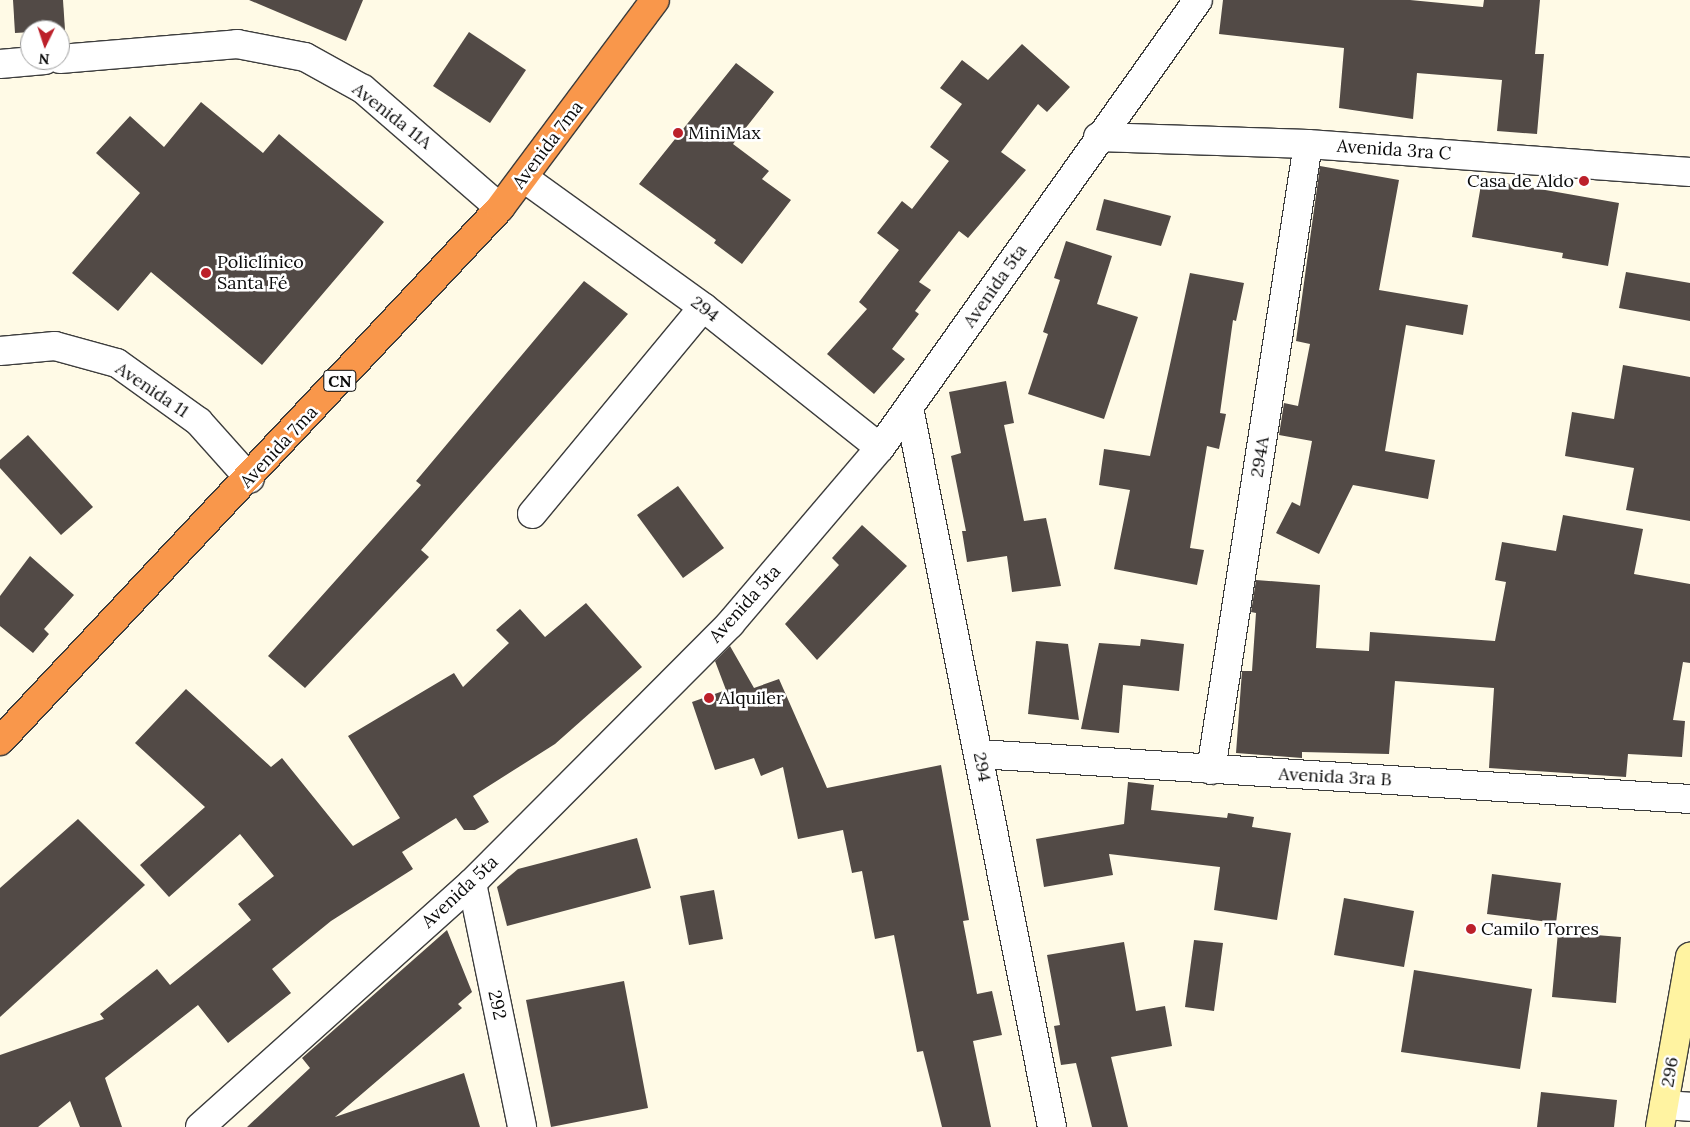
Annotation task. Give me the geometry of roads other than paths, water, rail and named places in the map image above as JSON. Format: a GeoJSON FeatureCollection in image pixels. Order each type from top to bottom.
{"type":"FeatureCollection","features":[{"type":"Feature","properties":{"kind":"highway","name":"Avenida 7ma"},"geometry":{"type":"LineString","coordinates":[[0,741],[250,479],[500,208],[655,0]]}},
{"type":"Feature","properties":{"kind":"street","name":"Avenida 5ta"},"geometry":{"type":"LineString","coordinates":[[200,1127],[472,882],[730,624],[880,448],[1098,137],[1198,0]]}},
{"type":"Feature","properties":{"kind":"street","name":"Avenida 11A"},"geometry":{"type":"LineString","coordinates":[[70,58],[237,44],[306,57],[363,89],[500,208]]}},
{"type":"Feature","properties":{"kind":"street"},"geometry":{"type":"LineString","coordinates":[[0,64],[20,62]]}},
{"type":"Feature","properties":{"kind":"street","name":"Avenida 3ra C"},"geometry":{"type":"LineString","coordinates":[[1098,137],[1308,144],[1690,172]]}},
{"type":"Feature","properties":{"kind":"street","name":"294A"},"geometry":{"type":"LineString","coordinates":[[1211,770],[1308,144]]}},
{"type":"Feature","properties":{"kind":"street","name":"294"},"geometry":{"type":"LineString","coordinates":[[524,178],[703,307],[880,448]]}},
{"type":"Feature","properties":{"kind":"street"},"geometry":{"type":"LineString","coordinates":[[532,514],[703,307]]}},
{"type":"Feature","properties":{"kind":"street","name":"Avenida 11"},"geometry":{"type":"LineString","coordinates":[[0,351],[55,346],[117,363],[199,422],[250,479]]}},
{"type":"Feature","properties":{"kind":"street","name":"294"},"geometry":{"type":"LineString","coordinates":[[909,408],[1052,1127]]}},
{"type":"Feature","properties":{"kind":"street","name":"Avenida 3ra B"},"geometry":{"type":"LineString","coordinates":[[979,754],[1690,799]]}},
{"type":"Feature","properties":{"kind":"street","name":"292"},"geometry":{"type":"LineString","coordinates":[[472,882],[522,1127]]}},
{"type":"Feature","properties":{"kind":"street","name":"296"},"geometry":{"type":"LineString","coordinates":[[1672,1113],[1690,957]]}},
{"type":"Feature","properties":{"kind":"place","name":"MiniMax"},"geometry":{"type":"Point","coordinates":[678,133]}},
{"type":"Feature","properties":{"kind":"place","name":"Casa de Aldo"},"geometry":{"type":"Point","coordinates":[1584,181]}},
{"type":"Feature","properties":{"kind":"place","name":"Policlínico Santa Fé"},"geometry":{"type":"Point","coordinates":[206,273]}},
{"type":"Feature","properties":{"kind":"place","name":"Alquiler"},"geometry":{"type":"Point","coordinates":[709,698]}},
{"type":"Feature","properties":{"kind":"place","name":"Camilo Torres"},"geometry":{"type":"Point","coordinates":[1471,929]}}]}
